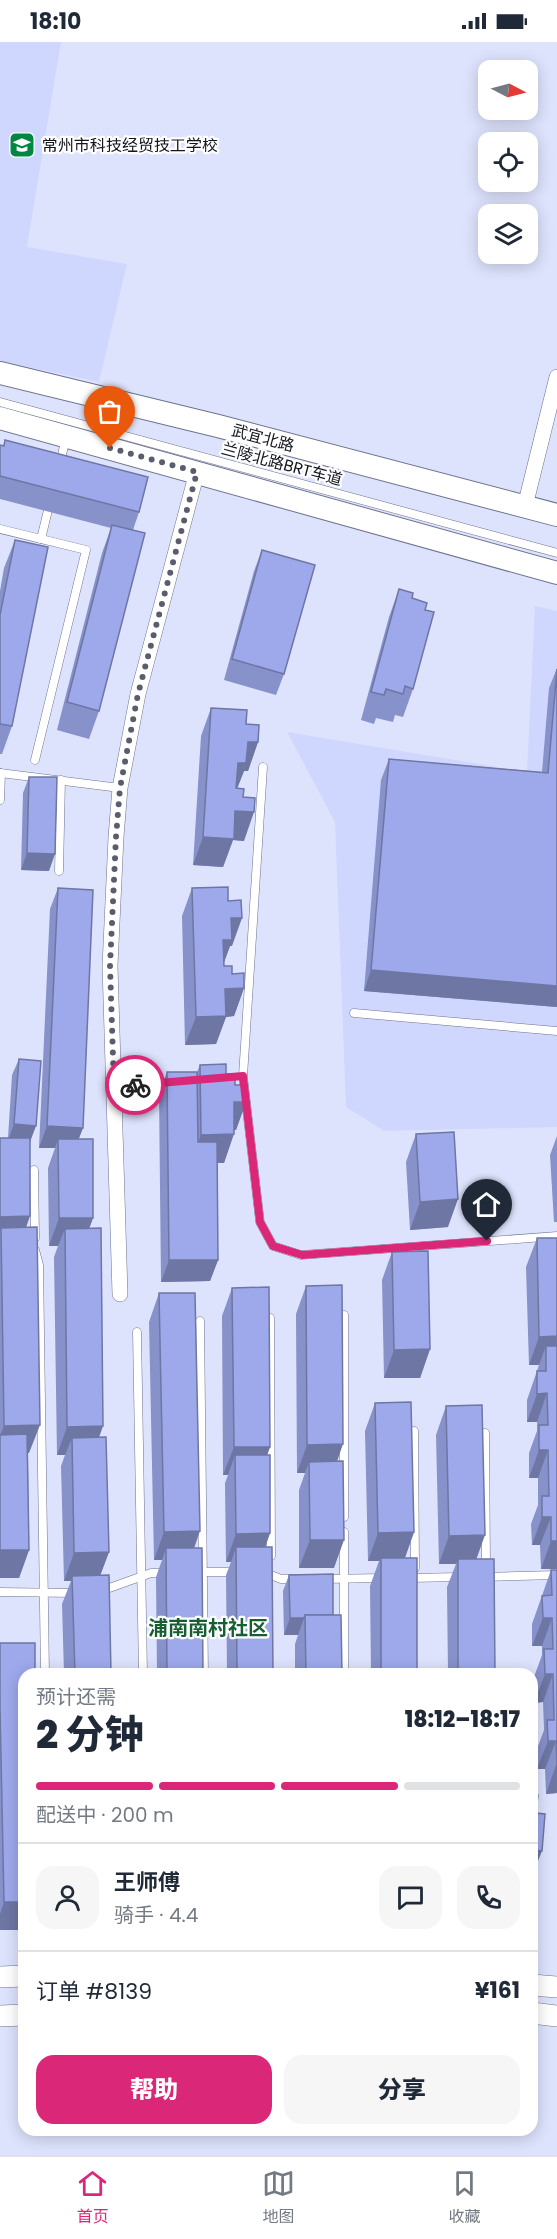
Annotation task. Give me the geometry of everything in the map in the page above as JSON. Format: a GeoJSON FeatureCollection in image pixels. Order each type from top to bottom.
{"type":"FeatureCollection","features":[{"type":"Feature","properties":{"kind":"main road","name":"武宜北路"},"geometry":{"type":"LineString","coordinates":[[5,374],[218,426],[557,515]]}},
{"type":"Feature","properties":{"kind":"main road"},"geometry":{"type":"LineString","coordinates":[[3,418],[557,573]]}},
{"type":"Feature","properties":{"kind":"main road"},"geometry":{"type":"LineString","coordinates":[[0,1977],[18,1976]]}},
{"type":"Feature","properties":{"kind":"main road"},"geometry":{"type":"LineString","coordinates":[[538,1985],[557,1987]]}},
{"type":"Feature","properties":{"kind":"main road"},"geometry":{"type":"LineString","coordinates":[[538,2014],[557,2016]]}},
{"type":"Feature","properties":{"kind":"main road"},"geometry":{"type":"LineString","coordinates":[[0,2016],[18,2015]]}},
{"type":"Feature","properties":{"kind":"street"},"geometry":{"type":"LineString","coordinates":[[525,506],[557,377]]}},
{"type":"Feature","properties":{"kind":"street"},"geometry":{"type":"LineString","coordinates":[[120,1293],[110,966],[120,788],[138,694],[197,472]]}},
{"type":"Feature","properties":{"kind":"lane","name":"兰陵北路BRT车道"},"geometry":{"type":"LineString","coordinates":[[0,402],[557,553]]}},
{"type":"Feature","properties":{"kind":"lane"},"geometry":{"type":"LineString","coordinates":[[58,470],[66,436]]}},
{"type":"Feature","properties":{"kind":"lane"},"geometry":{"type":"LineString","coordinates":[[42,539],[52,493]]}},
{"type":"Feature","properties":{"kind":"lane"},"geometry":{"type":"LineString","coordinates":[[0,529],[86,550],[35,760]]}},
{"type":"Feature","properties":{"kind":"lane"},"geometry":{"type":"LineString","coordinates":[[263,767],[243,1076],[260,1222],[273,1246],[302,1255],[557,1236]]}},
{"type":"Feature","properties":{"kind":"lane"},"geometry":{"type":"LineString","coordinates":[[0,800],[1,773],[120,788]]}},
{"type":"Feature","properties":{"kind":"lane"},"geometry":{"type":"LineString","coordinates":[[59,871],[61,780]]}},
{"type":"Feature","properties":{"kind":"lane"},"geometry":{"type":"LineString","coordinates":[[354,1012],[557,1031]]}},
{"type":"Feature","properties":{"kind":"lane"},"geometry":{"type":"LineString","coordinates":[[231,1077],[243,1076]]}},
{"type":"Feature","properties":{"kind":"lane"},"geometry":{"type":"LineString","coordinates":[[114,1087],[184,1081]]}},
{"type":"Feature","properties":{"kind":"lane"},"geometry":{"type":"LineString","coordinates":[[34,1170],[35,1250],[39,1264],[45,1668]]}},
{"type":"Feature","properties":{"kind":"lane"},"geometry":{"type":"LineString","coordinates":[[344,1315],[344,1668]]}},
{"type":"Feature","properties":{"kind":"lane"},"geometry":{"type":"LineString","coordinates":[[270,1318],[272,1586]]}},
{"type":"Feature","properties":{"kind":"lane"},"geometry":{"type":"LineString","coordinates":[[200,1321],[204,1668]]}},
{"type":"Feature","properties":{"kind":"lane"},"geometry":{"type":"LineString","coordinates":[[137,1332],[143,1668]]}},
{"type":"Feature","properties":{"kind":"lane"},"geometry":{"type":"LineString","coordinates":[[414,1431],[416,1588]]}},
{"type":"Feature","properties":{"kind":"lane"},"geometry":{"type":"LineString","coordinates":[[485,1433],[486,1577]]}},
{"type":"Feature","properties":{"kind":"lane"},"geometry":{"type":"LineString","coordinates":[[182,1572],[262,1571],[280,1579],[392,1578]]}},
{"type":"Feature","properties":{"kind":"lane"},"geometry":{"type":"LineString","coordinates":[[92,1594],[151,1573],[172,1573]]}},
{"type":"Feature","properties":{"kind":"lane"},"geometry":{"type":"LineString","coordinates":[[404,1578],[557,1575]]}},
{"type":"Feature","properties":{"kind":"lane"},"geometry":{"type":"LineString","coordinates":[[0,1592],[82,1594]]}},
{"type":"Feature","properties":{"kind":"shaded area"},"geometry":{"type":"Polygon","coordinates":[[[0,42],[61,42],[27,247],[127,264],[99,382],[0,361],[0,42]]]}},
{"type":"Feature","properties":{"kind":"shaded area"},"geometry":{"type":"Polygon","coordinates":[[[535,606],[557,611],[557,1127],[384,1131],[346,1107],[335,822],[287,732],[527,772],[535,606]]]}},
{"type":"Feature","properties":{"kind":"building"},"geometry":{"type":"Polygon","coordinates":[[[5,440],[148,477],[139,512],[0,476],[0,445],[4,446],[5,440]]]}},
{"type":"Feature","properties":{"kind":"building"},"geometry":{"type":"Polygon","coordinates":[[[112,525],[145,533],[99,711],[67,702],[112,525]]]}},
{"type":"Feature","properties":{"kind":"building"},"geometry":{"type":"Polygon","coordinates":[[[15,540],[48,547],[12,726],[0,724],[0,615],[15,540]]]}},
{"type":"Feature","properties":{"kind":"building"},"geometry":{"type":"Polygon","coordinates":[[[262,550],[315,565],[284,674],[232,659],[262,550]]]}},
{"type":"Feature","properties":{"kind":"building"},"geometry":{"type":"Polygon","coordinates":[[[399,589],[413,593],[412,598],[427,603],[425,610],[434,612],[413,689],[405,686],[403,694],[386,689],[384,695],[371,692],[399,589]]]}},
{"type":"Feature","properties":{"kind":"building"},"geometry":{"type":"Polygon","coordinates":[[[557,669],[557,986],[371,970],[389,759],[548,773],[557,669]]]}},
{"type":"Feature","properties":{"kind":"building"},"geometry":{"type":"Polygon","coordinates":[[[211,708],[247,710],[246,724],[259,725],[258,742],[248,742],[246,763],[238,763],[236,788],[244,789],[243,797],[255,798],[254,812],[235,811],[234,839],[203,837],[211,708]]]}},
{"type":"Feature","properties":{"kind":"building"},"geometry":{"type":"Polygon","coordinates":[[[29,777],[57,777],[55,854],[27,853],[29,777]]]}},
{"type":"Feature","properties":{"kind":"building"},"geometry":{"type":"Polygon","coordinates":[[[228,887],[228,901],[241,900],[242,918],[231,918],[232,940],[223,940],[224,966],[232,966],[232,974],[244,973],[244,988],[225,989],[226,1016],[196,1017],[192,888],[228,887]]]}},
{"type":"Feature","properties":{"kind":"building"},"geometry":{"type":"Polygon","coordinates":[[[58,888],[93,890],[83,1128],[47,1126],[58,888]]]}},
{"type":"Feature","properties":{"kind":"building"},"geometry":{"type":"Polygon","coordinates":[[[19,1059],[41,1061],[36,1126],[14,1124],[19,1059]]]}},
{"type":"Feature","properties":{"kind":"building"},"geometry":{"type":"Polygon","coordinates":[[[226,1064],[226,1074],[235,1074],[235,1085],[246,1085],[246,1102],[234,1102],[234,1134],[201,1135],[200,1065],[226,1064]]]}},
{"type":"Feature","properties":{"kind":"building"},"geometry":{"type":"Polygon","coordinates":[[[167,1072],[197,1072],[198,1142],[217,1142],[218,1260],[169,1260],[167,1072]]]}},
{"type":"Feature","properties":{"kind":"building"},"geometry":{"type":"Polygon","coordinates":[[[454,1132],[458,1199],[420,1202],[416,1134],[454,1132]]]}},
{"type":"Feature","properties":{"kind":"building"},"geometry":{"type":"Polygon","coordinates":[[[0,1138],[30,1138],[30,1216],[0,1217],[0,1138]]]}},
{"type":"Feature","properties":{"kind":"building"},"geometry":{"type":"Polygon","coordinates":[[[58,1139],[93,1139],[93,1218],[59,1218],[58,1139]]]}},
{"type":"Feature","properties":{"kind":"building"},"geometry":{"type":"Polygon","coordinates":[[[37,1227],[40,1425],[4,1426],[1,1228],[37,1227]]]}},
{"type":"Feature","properties":{"kind":"building"},"geometry":{"type":"Polygon","coordinates":[[[101,1228],[103,1426],[67,1427],[65,1229],[101,1228]]]}},
{"type":"Feature","properties":{"kind":"building"},"geometry":{"type":"Polygon","coordinates":[[[537,1238],[557,1238],[557,1336],[539,1337],[537,1238]]]}},
{"type":"Feature","properties":{"kind":"building"},"geometry":{"type":"Polygon","coordinates":[[[428,1251],[430,1349],[394,1350],[392,1252],[428,1251]]]}},
{"type":"Feature","properties":{"kind":"building"},"geometry":{"type":"Polygon","coordinates":[[[342,1285],[343,1444],[307,1445],[306,1286],[342,1285]]]}},
{"type":"Feature","properties":{"kind":"building"},"geometry":{"type":"Polygon","coordinates":[[[269,1287],[270,1447],[234,1447],[232,1288],[269,1287]]]}},
{"type":"Feature","properties":{"kind":"building"},"geometry":{"type":"Polygon","coordinates":[[[159,1293],[195,1293],[200,1531],[164,1532],[159,1293]]]}},
{"type":"Feature","properties":{"kind":"building"},"geometry":{"type":"Polygon","coordinates":[[[546,1346],[557,1346],[557,1541],[551,1541],[551,1517],[542,1517],[542,1496],[549,1496],[548,1450],[539,1450],[539,1425],[548,1425],[547,1393],[537,1394],[537,1371],[546,1371],[546,1346]]]}},
{"type":"Feature","properties":{"kind":"building"},"geometry":{"type":"Polygon","coordinates":[[[411,1402],[414,1532],[378,1533],[375,1403],[411,1402]]]}},
{"type":"Feature","properties":{"kind":"building"},"geometry":{"type":"Polygon","coordinates":[[[482,1405],[485,1535],[449,1536],[446,1406],[482,1405]]]}},
{"type":"Feature","properties":{"kind":"building"},"geometry":{"type":"Polygon","coordinates":[[[27,1434],[29,1550],[0,1550],[0,1435],[27,1434]]]}},
{"type":"Feature","properties":{"kind":"building"},"geometry":{"type":"Polygon","coordinates":[[[106,1437],[109,1552],[74,1553],[72,1438],[106,1437]]]}},
{"type":"Feature","properties":{"kind":"building"},"geometry":{"type":"Polygon","coordinates":[[[235,1455],[270,1455],[270,1533],[236,1534],[235,1455]]]}},
{"type":"Feature","properties":{"kind":"building"},"geometry":{"type":"Polygon","coordinates":[[[343,1461],[344,1540],[310,1540],[309,1462],[343,1461]]]}},
{"type":"Feature","properties":{"kind":"building"},"geometry":{"type":"Polygon","coordinates":[[[236,1547],[272,1547],[273,1668],[237,1668],[236,1547]]]}},
{"type":"Feature","properties":{"kind":"building"},"geometry":{"type":"Polygon","coordinates":[[[166,1548],[202,1548],[203,1668],[167,1668],[166,1548]]]}},
{"type":"Feature","properties":{"kind":"building"},"geometry":{"type":"Polygon","coordinates":[[[381,1558],[417,1558],[417,1668],[381,1668],[381,1558]]]}},
{"type":"Feature","properties":{"kind":"building"},"geometry":{"type":"Polygon","coordinates":[[[458,1559],[494,1559],[495,1668],[458,1668],[458,1559]]]}},
{"type":"Feature","properties":{"kind":"building"},"geometry":{"type":"Polygon","coordinates":[[[551,1570],[557,1570],[557,1765],[556,1741],[548,1741],[547,1720],[554,1720],[553,1674],[545,1674],[544,1649],[553,1649],[552,1618],[543,1618],[542,1596],[552,1595],[551,1570]]]}},
{"type":"Feature","properties":{"kind":"building"},"geometry":{"type":"Polygon","coordinates":[[[333,1574],[333,1615],[305,1615],[304,1618],[290,1618],[289,1575],[333,1574]]]}},
{"type":"Feature","properties":{"kind":"building"},"geometry":{"type":"Polygon","coordinates":[[[109,1575],[111,1668],[75,1668],[72,1576],[109,1575]]]}},
{"type":"Feature","properties":{"kind":"building"},"geometry":{"type":"Polygon","coordinates":[[[305,1615],[341,1615],[342,1668],[306,1668],[305,1615]]]}},
{"type":"Feature","properties":{"kind":"building"},"geometry":{"type":"Polygon","coordinates":[[[0,1643],[35,1643],[35,1668],[18,1668],[18,1902],[4,1902],[0,1643]]]}},
{"type":"Feature","properties":{"kind":"building"},"geometry":{"type":"Polygon","coordinates":[[[538,1813],[545,1814],[542,1851],[538,1851],[538,1813]]]}},
{"type":"Feature","properties":{"kind":"way so far"},"geometry":{"type":"LineString","coordinates":[[110,448],[197,472],[138,694],[120,788],[110,966],[114,1087],[135,1085]]}},
{"type":"Feature","properties":{"kind":"place","name":"常州市科技经贸技工学校"},"geometry":{"type":"Point","coordinates":[22,145]}},
{"type":"Feature","properties":{"kind":"district","name":"浦南南村社区"},"geometry":{"type":"Point","coordinates":[208,1628]}},
{"type":"Feature","properties":{"kind":"route"},"geometry":{"type":"LineString","coordinates":[[135,1085],[243,1076],[260,1222],[273,1246],[302,1255],[487,1241]]}}]}
